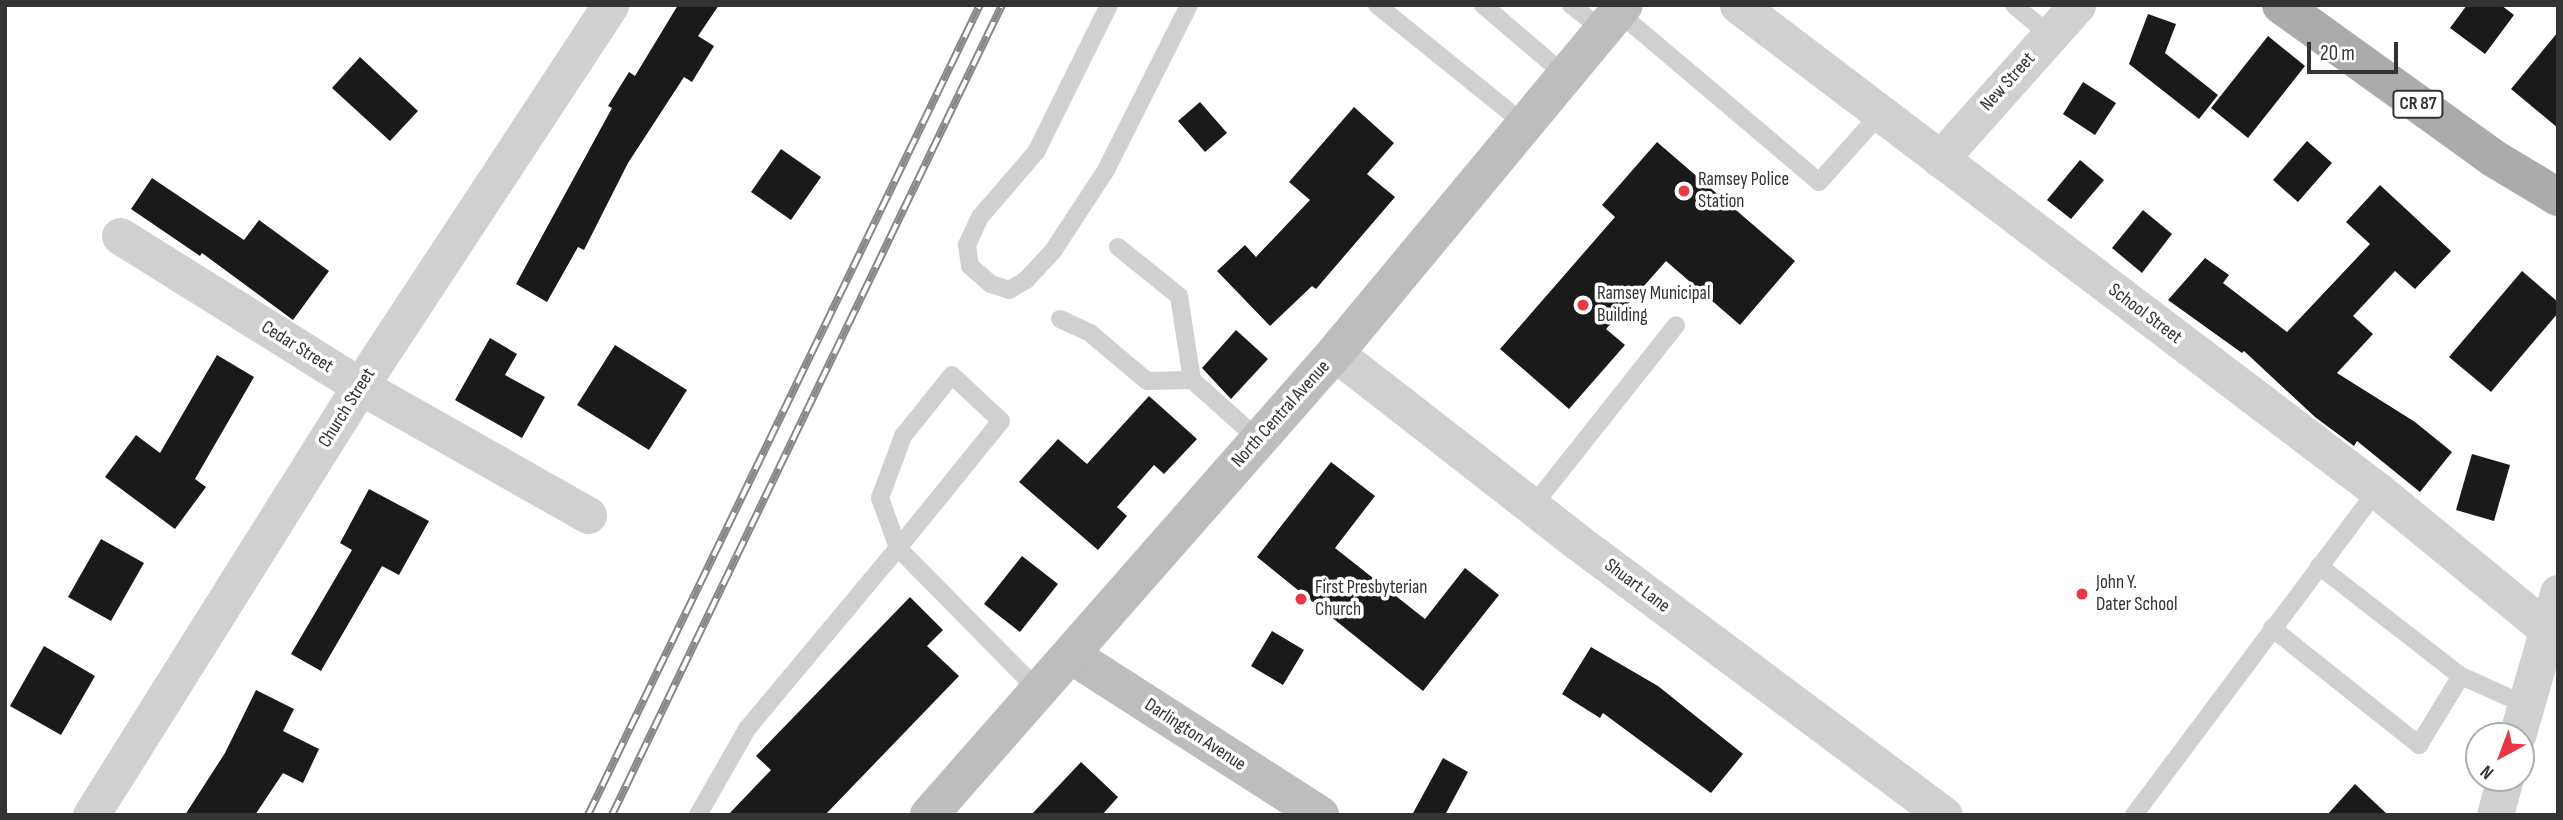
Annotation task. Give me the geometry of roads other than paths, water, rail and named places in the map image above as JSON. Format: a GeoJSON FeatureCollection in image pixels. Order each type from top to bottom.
{"type":"FeatureCollection","features":[{"type":"Feature","properties":{"kind":"main road","name":"CR 87"},"geometry":{"type":"LineString","coordinates":[[2281,5],[2493,158],[2558,197]]}},
{"type":"Feature","properties":{"kind":"main road","name":"North Central Avenue"},"geometry":{"type":"LineString","coordinates":[[929,815],[1335,353],[1523,123],[1615,16]]}},
{"type":"Feature","properties":{"kind":"main road","name":"Darlington Avenue"},"geometry":{"type":"LineString","coordinates":[[1071,655],[1320,815]]}},
{"type":"Feature","properties":{"kind":"street","name":"Church Street"},"geometry":{"type":"LineString","coordinates":[[91,815],[360,386],[610,5]]}},
{"type":"Feature","properties":{"kind":"street","name":"School Street"},"geometry":{"type":"LineString","coordinates":[[1738,5],[2377,490],[2547,629]]}},
{"type":"Feature","properties":{"kind":"street","name":"New Street"},"geometry":{"type":"LineString","coordinates":[[1940,159],[2077,5]]}},
{"type":"Feature","properties":{"kind":"street","name":"Cedar Street"},"geometry":{"type":"LineString","coordinates":[[120,236],[360,386],[588,515]]}},
{"type":"Feature","properties":{"kind":"street","name":"Shuart Lane"},"geometry":{"type":"LineString","coordinates":[[1335,353],[1532,507],[1944,815]]}},
{"type":"Feature","properties":{"kind":"street"},"geometry":{"type":"LineString","coordinates":[[2522,720],[2558,593]]}},
{"type":"Feature","properties":{"kind":"street"},"geometry":{"type":"LineString","coordinates":[[2494,815],[2501,792]]}},
{"type":"Feature","properties":{"kind":"lane"},"geometry":{"type":"LineString","coordinates":[[1109,5],[1036,152],[980,218],[967,245],[970,266],[991,284],[1009,290],[1026,280],[1059,242],[1106,170],[1189,5]]}},
{"type":"Feature","properties":{"kind":"lane"},"geometry":{"type":"LineString","coordinates":[[1377,5],[1523,123]]}},
{"type":"Feature","properties":{"kind":"lane"},"geometry":{"type":"LineString","coordinates":[[1483,5],[1565,75]]}},
{"type":"Feature","properties":{"kind":"lane"},"geometry":{"type":"LineString","coordinates":[[1571,5],[1615,16],[1819,182],[1881,113]]}},
{"type":"Feature","properties":{"kind":"lane"},"geometry":{"type":"LineString","coordinates":[[2014,5],[2050,35]]}},
{"type":"Feature","properties":{"kind":"lane"},"geometry":{"type":"LineString","coordinates":[[1118,247],[1179,296],[1192,380],[1258,439]]}},
{"type":"Feature","properties":{"kind":"lane"},"geometry":{"type":"LineString","coordinates":[[1060,319],[1090,333],[1147,381],[1192,380]]}},
{"type":"Feature","properties":{"kind":"lane"},"geometry":{"type":"LineString","coordinates":[[1532,507],[1676,324]]}},
{"type":"Feature","properties":{"kind":"lane"},"geometry":{"type":"LineString","coordinates":[[698,815],[747,729],[898,548],[1001,421],[951,375],[903,436],[880,498],[898,548],[1038,690]]}},
{"type":"Feature","properties":{"kind":"lane"},"geometry":{"type":"LineString","coordinates":[[2134,815],[2377,490]]}},
{"type":"Feature","properties":{"kind":"lane"},"geometry":{"type":"LineString","coordinates":[[2319,566],[2522,720]]}},
{"type":"Feature","properties":{"kind":"lane"},"geometry":{"type":"LineString","coordinates":[[2272,628],[2419,745],[2461,676]]}},
{"type":"Feature","properties":{"kind":"railway"},"geometry":{"type":"LineString","coordinates":[[588,815],[980,5]]}},
{"type":"Feature","properties":{"kind":"railway"},"geometry":{"type":"LineString","coordinates":[[612,815],[1002,5]]}},
{"type":"Feature","properties":{"kind":"place","name":"Ramsey Police Station"},"geometry":{"type":"Point","coordinates":[1684,191]}},
{"type":"Feature","properties":{"kind":"place","name":"Ramsey Municipal Building"},"geometry":{"type":"Point","coordinates":[1583,305]}},
{"type":"Feature","properties":{"kind":"place","name":"John Y. Dater School"},"geometry":{"type":"Point","coordinates":[2082,594]}},
{"type":"Feature","properties":{"kind":"place","name":"First Presbyterian Church"},"geometry":{"type":"Point","coordinates":[1301,599]}}]}
